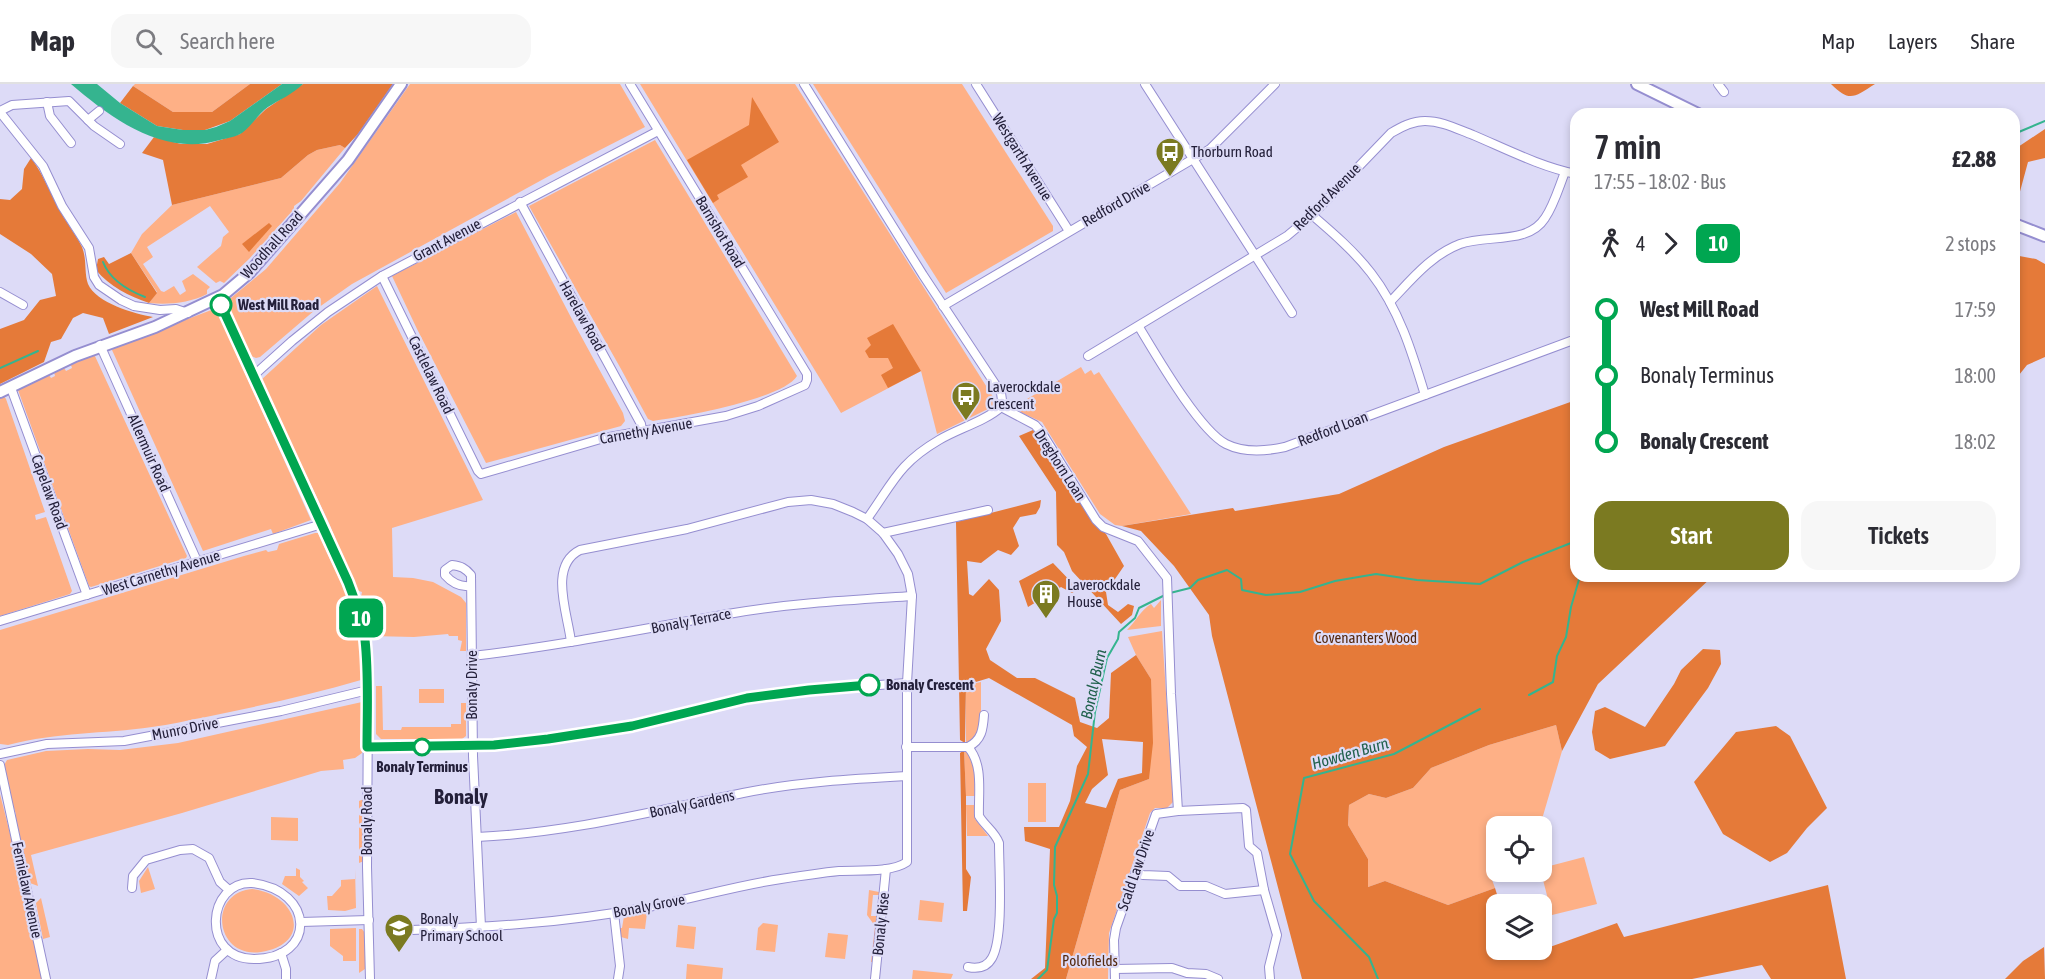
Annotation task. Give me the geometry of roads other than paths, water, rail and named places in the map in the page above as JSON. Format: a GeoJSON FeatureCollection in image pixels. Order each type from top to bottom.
{"type":"FeatureCollection","features":[{"type":"Feature","properties":{"kind":"street","name":"Woodhall Road"},"geometry":{"type":"LineString","coordinates":[[0,392],[100,345],[156,327],[218,298],[249,273],[348,160],[401,84]]}},
{"type":"Feature","properties":{"kind":"street","name":"Barnshot Road"},"geometry":{"type":"LineString","coordinates":[[630,84],[807,374],[807,380]]}},
{"type":"Feature","properties":{"kind":"street"},"geometry":{"type":"LineString","coordinates":[[804,84],[1001,393],[1001,406],[995,411],[940,439],[919,452],[903,466],[867,519]]}},
{"type":"Feature","properties":{"kind":"street","name":"Westgarth Avenue"},"geometry":{"type":"LineString","coordinates":[[976,84],[1069,231]]}},
{"type":"Feature","properties":{"kind":"street"},"geometry":{"type":"LineString","coordinates":[[1145,84],[1191,160],[1292,313]]}},
{"type":"Feature","properties":{"kind":"street","name":"Redford Drive"},"geometry":{"type":"LineString","coordinates":[[944,306],[1210,148],[1275,84]]}},
{"type":"Feature","properties":{"kind":"street"},"geometry":{"type":"LineString","coordinates":[[1644,86],[1686,108]]}},
{"type":"Feature","properties":{"kind":"street"},"geometry":{"type":"LineString","coordinates":[[120,144],[88,120],[69,101],[12,105],[0,112],[43,166],[62,206],[89,248],[94,277],[99,285],[134,306],[160,310],[176,309],[188,313]]}},
{"type":"Feature","properties":{"kind":"street"},"geometry":{"type":"LineString","coordinates":[[47,102],[50,116],[71,143]]}},
{"type":"Feature","properties":{"kind":"street"},"geometry":{"type":"LineString","coordinates":[[88,120],[99,111]]}},
{"type":"Feature","properties":{"kind":"street","name":"Redford Avenue"},"geometry":{"type":"LineString","coordinates":[[1088,356],[1287,236],[1312,215],[1390,133],[1406,124],[1423,120],[1442,122],[1570,173]]}},
{"type":"Feature","properties":{"kind":"street","name":"Grant Avenue"},"geometry":{"type":"LineString","coordinates":[[253,376],[310,327],[382,276],[658,131]]}},
{"type":"Feature","properties":{"kind":"street"},"geometry":{"type":"LineString","coordinates":[[1390,302],[1429,262],[1458,244],[1488,237],[1521,235],[1535,229],[1546,218],[1566,172]]}},
{"type":"Feature","properties":{"kind":"street","name":"Harelaw Road"},"geometry":{"type":"LineString","coordinates":[[520,202],[641,424],[642,430]]}},
{"type":"Feature","properties":{"kind":"street"},"geometry":{"type":"LineString","coordinates":[[1312,215],[1356,256],[1372,274],[1390,302],[1405,333],[1425,394]]}},
{"type":"Feature","properties":{"kind":"street"},"geometry":{"type":"LineString","coordinates":[[2020,226],[2045,236]]}},
{"type":"Feature","properties":{"kind":"street","name":"Castlelaw Road"},"geometry":{"type":"LineString","coordinates":[[382,276],[481,474]]}},
{"type":"Feature","properties":{"kind":"street"},"geometry":{"type":"LineString","coordinates":[[0,292],[17,304]]}},
{"type":"Feature","properties":{"kind":"street","name":"Bonaly Road"},"geometry":{"type":"LineString","coordinates":[[218,298],[348,582],[361,619],[365,639],[368,690],[370,979]]}},
{"type":"Feature","properties":{"kind":"street","name":"Redford Loan"},"geometry":{"type":"LineString","coordinates":[[1138,327],[1201,421],[1217,438],[1237,448],[1261,450],[1285,447],[1570,341]]}},
{"type":"Feature","properties":{"kind":"street","name":"Allermuir Road"},"geometry":{"type":"LineString","coordinates":[[100,345],[197,561]]}},
{"type":"Feature","properties":{"kind":"street","name":"Carnethy Avenue"},"geometry":{"type":"LineString","coordinates":[[481,474],[588,442],[726,416],[785,395],[805,385],[807,380]]}},
{"type":"Feature","properties":{"kind":"street","name":"Capelaw Road"},"geometry":{"type":"LineString","coordinates":[[11,388],[87,595]]}},
{"type":"Feature","properties":{"kind":"street","name":"Dreghorn Loan"},"geometry":{"type":"LineString","coordinates":[[1001,406],[1035,425],[1042,432],[1096,520],[1102,527],[1130,537],[1143,545],[1167,578],[1178,811]]}},
{"type":"Feature","properties":{"kind":"street"},"geometry":{"type":"LineString","coordinates":[[571,642],[561,577],[566,562],[580,550],[687,529],[788,502],[811,500],[832,504],[867,519],[883,533],[903,564],[908,574],[912,597],[906,747],[908,858],[903,865],[886,869]]}},
{"type":"Feature","properties":{"kind":"street"},"geometry":{"type":"LineString","coordinates":[[883,533],[977,509],[988,510]]}},
{"type":"Feature","properties":{"kind":"street","name":"West Carnethy Avenue"},"geometry":{"type":"LineString","coordinates":[[0,621],[322,524]]}},
{"type":"Feature","properties":{"kind":"street","name":"Bonaly Drive"},"geometry":{"type":"LineString","coordinates":[[470,586],[472,746],[481,927]]}},
{"type":"Feature","properties":{"kind":"street","name":"Bonaly Terrace"},"geometry":{"type":"LineString","coordinates":[[472,656],[571,642],[773,607],[850,599],[912,597]]}},
{"type":"Feature","properties":{"kind":"street"},"geometry":{"type":"LineString","coordinates":[[367,747],[472,746],[548,739],[632,726],[747,698],[809,690],[907,683]]}},
{"type":"Feature","properties":{"kind":"street","name":"Munro Drive"},"geometry":{"type":"LineString","coordinates":[[0,754],[47,744],[124,741],[281,711],[368,690]]}},
{"type":"Feature","properties":{"kind":"street"},"geometry":{"type":"LineString","coordinates":[[906,747],[968,747],[981,737],[984,715]]}},
{"type":"Feature","properties":{"kind":"street"},"geometry":{"type":"LineString","coordinates":[[968,747],[975,754],[978,763],[979,816],[999,843],[1000,909],[997,945],[992,959],[981,967],[968,967]]}},
{"type":"Feature","properties":{"kind":"street","name":"Fernielaw Avenue"},"geometry":{"type":"LineString","coordinates":[[0,765],[46,979]]}},
{"type":"Feature","properties":{"kind":"street","name":"Bonaly Gardens"},"geometry":{"type":"LineString","coordinates":[[477,837],[543,832],[601,824],[790,785],[839,779],[907,776]]}},
{"type":"Feature","properties":{"kind":"street","name":"Scald Law Drive"},"geometry":{"type":"LineString","coordinates":[[1115,979],[1116,928],[1156,814],[1243,808],[1246,810],[1249,846],[1257,853],[1263,890],[1277,935],[1269,967],[1270,979]]}},
{"type":"Feature","properties":{"kind":"street"},"geometry":{"type":"LineString","coordinates":[[132,888],[133,876],[146,860],[180,850],[193,849],[209,858],[220,882],[229,890]]}},
{"type":"Feature","properties":{"kind":"street","name":"Bonaly Grove"},"geometry":{"type":"LineString","coordinates":[[411,930],[557,921],[614,913],[779,879],[886,869]]}},
{"type":"Feature","properties":{"kind":"street","name":"Bonaly Rise"},"geometry":{"type":"LineString","coordinates":[[875,979],[886,869]]}},
{"type":"Feature","properties":{"kind":"street"},"geometry":{"type":"LineString","coordinates":[[1136,873],[1168,876],[1180,886],[1206,886],[1225,894],[1263,890]]}},
{"type":"Feature","properties":{"kind":"street"},"geometry":{"type":"LineString","coordinates":[[247,883],[268,886],[283,894],[300,916],[298,935],[294,941],[281,953],[269,957],[251,959],[227,950],[218,936],[215,920],[219,906],[229,890],[247,883]]}},
{"type":"Feature","properties":{"kind":"street"},"geometry":{"type":"LineString","coordinates":[[614,913],[620,966],[618,979]]}},
{"type":"Feature","properties":{"kind":"street"},"geometry":{"type":"LineString","coordinates":[[301,922],[369,920]]}},
{"type":"Feature","properties":{"kind":"street"},"geometry":{"type":"LineString","coordinates":[[211,979],[215,961],[227,950]]}},
{"type":"Feature","properties":{"kind":"street"},"geometry":{"type":"LineString","coordinates":[[281,953],[286,969],[286,979]]}},
{"type":"Feature","properties":{"kind":"street"},"geometry":{"type":"LineString","coordinates":[[1115,969],[1172,968],[1186,976],[1206,974],[1218,979]]}},
{"type":"Feature","properties":{"kind":"waterway"},"geometry":{"type":"LineString","coordinates":[[2020,131],[2045,121]]}},
{"type":"Feature","properties":{"kind":"waterway"},"geometry":{"type":"LineString","coordinates":[[103,262],[120,284],[145,297]]}},
{"type":"Feature","properties":{"kind":"waterway"},"geometry":{"type":"LineString","coordinates":[[0,368],[38,351]]}},
{"type":"Feature","properties":{"kind":"waterway","name":"Bonaly Burn"},"geometry":{"type":"LineString","coordinates":[[1170,593],[1190,588],[1198,580],[1227,570],[1241,579],[1242,590],[1266,595],[1300,592],[1335,581],[1376,574],[1417,580],[1480,584],[1523,562],[1570,543]]}},
{"type":"Feature","properties":{"kind":"waterway","name":"Howden Burn"},"geometry":{"type":"LineString","coordinates":[[1529,695],[1553,682],[1557,656],[1566,637],[1578,582]]}},
{"type":"Feature","properties":{"kind":"waterway","name":"Bonaly Burn"},"geometry":{"type":"LineString","coordinates":[[1038,979],[1047,970],[1054,919],[1057,913],[1057,896],[1054,885],[1055,847],[1088,774],[1095,712],[1107,658],[1118,639],[1119,632],[1135,618],[1139,608],[1165,595]]}},
{"type":"Feature","properties":{"kind":"waterway","name":"Howden Burn"},"geometry":{"type":"LineString","coordinates":[[1378,979],[1369,957],[1314,901],[1290,854],[1304,778],[1394,754],[1480,709]]}},
{"type":"Feature","properties":{"kind":"place","name":"Thorburn Road"},"geometry":{"type":"Point","coordinates":[1170,178]}},
{"type":"Feature","properties":{"kind":"place","name":"West Mill Road"},"geometry":{"type":"Point","coordinates":[221,305]}},
{"type":"Feature","properties":{"kind":"place","name":"Laverockdale Crescent"},"geometry":{"type":"Point","coordinates":[966,422]}},
{"type":"Feature","properties":{"kind":"place","name":"Laverockdale House"},"geometry":{"type":"Point","coordinates":[1046,620]}},
{"type":"Feature","properties":{"kind":"place","name":"Bonaly Crescent"},"geometry":{"type":"Point","coordinates":[869,685]}},
{"type":"Feature","properties":{"kind":"place","name":"Bonaly Terminus"},"geometry":{"type":"Point","coordinates":[422,747]}},
{"type":"Feature","properties":{"kind":"place","name":"Bonaly Primary School"},"geometry":{"type":"Point","coordinates":[399,954]}},
{"type":"Feature","properties":{"kind":"district","name":"Bonaly"},"geometry":{"type":"Point","coordinates":[461,797]}},
{"type":"Feature","properties":{"kind":"park label","name":"Covenanters Wood"},"geometry":{"type":"Point","coordinates":[1366,638]}},
{"type":"Feature","properties":{"kind":"park label","name":"Polofields"},"geometry":{"type":"Point","coordinates":[1090,961]}}]}
